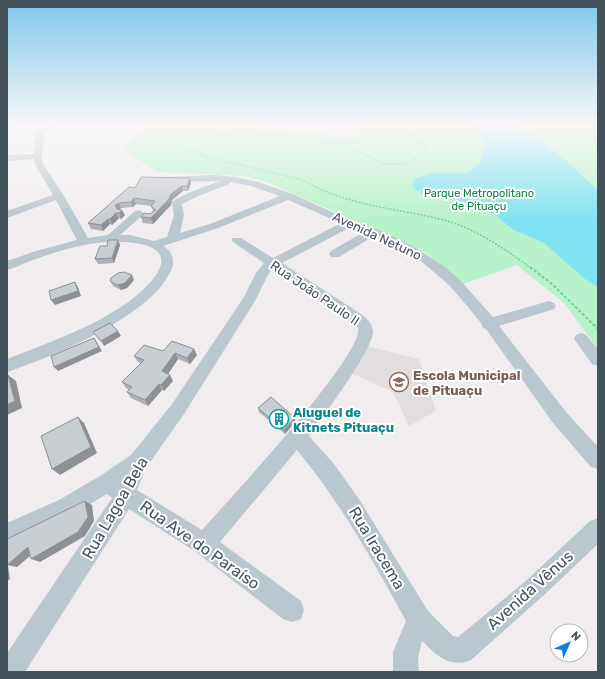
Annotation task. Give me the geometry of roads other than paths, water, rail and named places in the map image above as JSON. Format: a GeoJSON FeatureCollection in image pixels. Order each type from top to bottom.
{"type":"FeatureCollection","features":[{"type":"Feature","properties":{"kind":"street"},"geometry":{"type":"LineString","coordinates":[[7,158],[27,157]]}},
{"type":"Feature","properties":{"kind":"street"},"geometry":{"type":"LineString","coordinates":[[38,157],[39,164],[59,196],[84,242]]}},
{"type":"Feature","properties":{"kind":"street","name":"Avenida Netuno"},"geometry":{"type":"LineString","coordinates":[[166,179],[215,178],[260,186],[288,196],[373,232],[411,249],[431,262],[454,282],[564,423],[598,460]]}},
{"type":"Feature","properties":{"kind":"street"},"geometry":{"type":"LineString","coordinates":[[172,240],[179,215],[177,203],[180,200],[232,180]]}},
{"type":"Feature","properties":{"kind":"street"},"geometry":{"type":"LineString","coordinates":[[7,215],[59,196]]}},
{"type":"Feature","properties":{"kind":"street"},"geometry":{"type":"LineString","coordinates":[[7,266],[26,257],[48,250],[84,242],[112,239],[134,240],[156,244],[220,223],[288,196]]}},
{"type":"Feature","properties":{"kind":"street"},"geometry":{"type":"LineString","coordinates":[[124,211],[151,215]]}},
{"type":"Feature","properties":{"kind":"street"},"geometry":{"type":"LineString","coordinates":[[112,239],[114,235],[139,213]]}},
{"type":"Feature","properties":{"kind":"street","name":"Rua Lagoa Bela"},"geometry":{"type":"LineString","coordinates":[[10,672],[102,534],[116,489],[178,409],[250,298],[262,273],[272,264],[318,238],[350,223]]}},
{"type":"Feature","properties":{"kind":"street"},"geometry":{"type":"LineString","coordinates":[[335,254],[373,232]]}},
{"type":"Feature","properties":{"kind":"street","name":"Rua João Paulo II"},"geometry":{"type":"LineString","coordinates":[[204,544],[297,436],[339,381],[355,356],[366,332],[365,328],[356,318],[237,240]]}},
{"type":"Feature","properties":{"kind":"street"},"geometry":{"type":"LineString","coordinates":[[7,366],[73,339],[123,311],[144,295],[156,284],[166,268],[166,254],[156,244]]}},
{"type":"Feature","properties":{"kind":"street"},"geometry":{"type":"LineString","coordinates":[[488,324],[549,306]]}},
{"type":"Feature","properties":{"kind":"street"},"geometry":{"type":"LineString","coordinates":[[581,340],[598,360]]}},
{"type":"Feature","properties":{"kind":"street","name":"Rua Iracema"},"geometry":{"type":"LineString","coordinates":[[297,436],[328,471],[352,506],[419,620],[446,646],[462,651]]}},
{"type":"Feature","properties":{"kind":"street"},"geometry":{"type":"LineString","coordinates":[[7,534],[66,507],[116,489]]}},
{"type":"Feature","properties":{"kind":"street","name":"Rua Ave do Paraíso"},"geometry":{"type":"LineString","coordinates":[[116,489],[204,544],[292,610]]}},
{"type":"Feature","properties":{"kind":"street","name":"Avenida Vênus"},"geometry":{"type":"LineString","coordinates":[[462,651],[536,587],[598,529]]}},
{"type":"Feature","properties":{"kind":"street"},"geometry":{"type":"LineString","coordinates":[[406,672],[404,663],[405,651],[419,620]]}},
{"type":"Feature","properties":{"kind":"water"},"geometry":{"type":"Polygon","coordinates":[[[482,157],[561,157],[598,190],[598,287],[585,279],[544,243],[514,230],[482,205],[424,195],[412,187],[414,179],[431,173],[467,174],[480,163],[482,157]]]}},
{"type":"Feature","properties":{"kind":"place","name":"Escola Municipal de Pituaçu"},"geometry":{"type":"Point","coordinates":[399,382]}},
{"type":"Feature","properties":{"kind":"place","name":"Aluguel de Kitnets Pituaçu"},"geometry":{"type":"Point","coordinates":[279,419]}},
{"type":"Feature","properties":{"kind":"park label","name":"Parque Metropolitano de Pituaçu"},"geometry":{"type":"Point","coordinates":[479,199]}}]}
